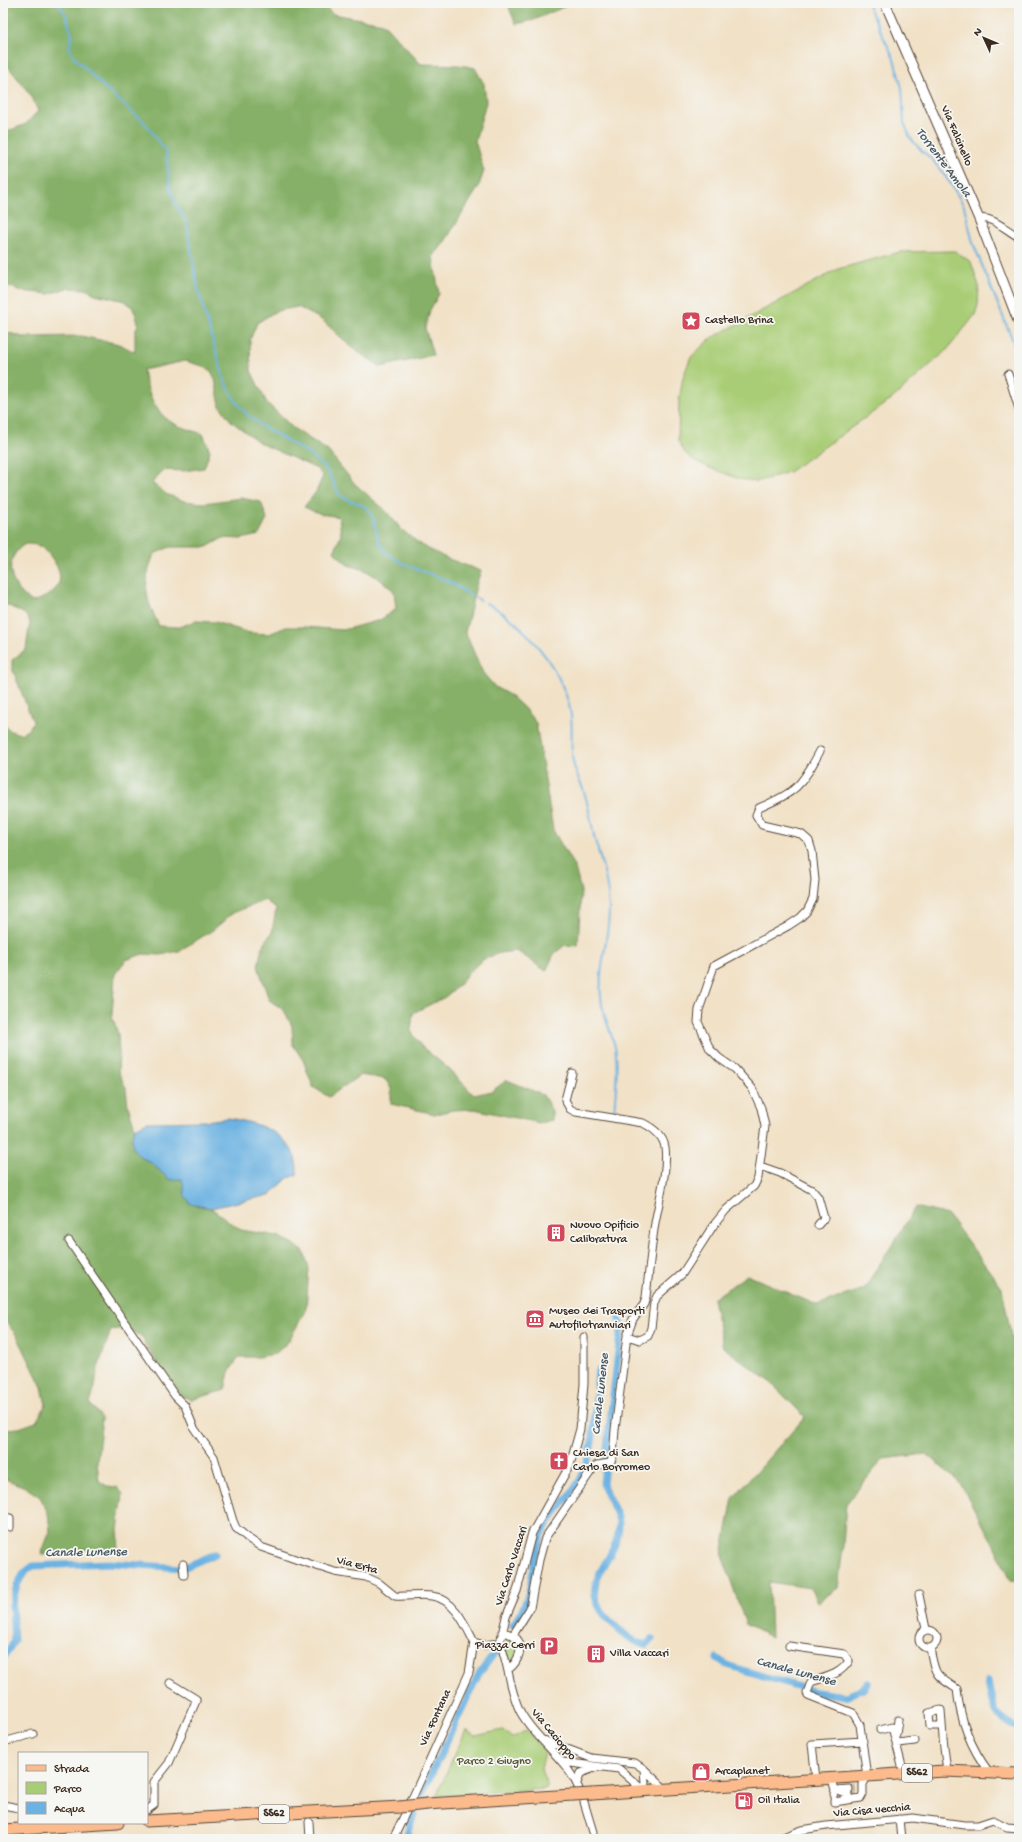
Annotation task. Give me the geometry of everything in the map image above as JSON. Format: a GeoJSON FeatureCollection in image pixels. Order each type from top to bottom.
{"type":"FeatureCollection","features":[{"type":"Feature","properties":{"kind":"main road","name":"SS62"},"geometry":{"type":"LineString","coordinates":[[148,1821],[403,1809],[427,1804],[576,1789],[592,1794],[816,1779],[832,1779],[858,1792],[904,1774],[947,1771],[1019,1774]]}},
{"type":"Feature","properties":{"kind":"main road"},"geometry":{"type":"LineString","coordinates":[[3,1830],[54,1825],[86,1824]]}},
{"type":"Feature","properties":{"kind":"street","name":"Via Falcinello"},"geometry":{"type":"LineString","coordinates":[[885,3],[979,219],[1019,323]]}},
{"type":"Feature","properties":{"kind":"street"},"geometry":{"type":"LineString","coordinates":[[979,219],[984,218],[1000,225],[1019,237]]}},
{"type":"Feature","properties":{"kind":"street"},"geometry":{"type":"LineString","coordinates":[[1008,374],[1019,409]]}},
{"type":"Feature","properties":{"kind":"street"},"geometry":{"type":"LineString","coordinates":[[627,1336],[640,1340],[648,1336],[651,1328],[654,1303],[657,1296],[682,1274],[712,1226],[731,1206],[754,1186],[758,1178],[765,1126],[761,1108],[752,1088],[735,1069],[719,1058],[710,1049],[698,1022],[699,1010],[714,966],[788,926],[807,911],[813,898],[815,880],[812,851],[809,842],[802,834],[762,825],[756,815],[759,808],[783,798],[802,783],[820,751]]}},
{"type":"Feature","properties":{"kind":"street"},"geometry":{"type":"LineString","coordinates":[[513,1635],[530,1608],[539,1560],[545,1538],[592,1470],[600,1464],[608,1464],[611,1462],[613,1457],[627,1336],[633,1319],[641,1309],[646,1297],[653,1239],[665,1163],[664,1146],[659,1134],[652,1127],[571,1110],[566,1100],[572,1073]]}},
{"type":"Feature","properties":{"kind":"street"},"geometry":{"type":"LineString","coordinates":[[760,1166],[797,1181],[815,1193],[824,1218],[818,1225]]}},
{"type":"Feature","properties":{"kind":"street","name":"Via Erta"},"geometry":{"type":"LineString","coordinates":[[69,1241],[175,1396],[185,1406],[194,1428],[214,1457],[236,1528],[248,1539],[261,1547],[335,1572],[366,1577],[379,1583],[394,1596],[433,1596],[442,1600],[457,1612],[474,1642]]}},
{"type":"Feature","properties":{"kind":"street","name":"Via Carlo Vaccari"},"geometry":{"type":"LineString","coordinates":[[500,1643],[502,1632],[517,1591],[532,1533],[570,1465],[578,1436],[584,1384],[584,1337]]}},
{"type":"Feature","properties":{"kind":"street"},"geometry":{"type":"LineString","coordinates":[[3,1517],[10,1518],[10,1527]]}},
{"type":"Feature","properties":{"kind":"street"},"geometry":{"type":"LineString","coordinates":[[182,1564],[184,1574]]}},
{"type":"Feature","properties":{"kind":"street"},"geometry":{"type":"LineString","coordinates":[[919,1595],[926,1629]]}},
{"type":"Feature","properties":{"kind":"street"},"geometry":{"type":"LineString","coordinates":[[926,1629],[934,1632],[937,1637],[935,1645],[930,1648],[924,1647],[919,1640],[920,1634],[926,1629]]}},
{"type":"Feature","properties":{"kind":"street"},"geometry":{"type":"LineString","coordinates":[[474,1642],[484,1645],[500,1643],[509,1669],[515,1665],[520,1652],[517,1639],[513,1635],[502,1632]]}},
{"type":"Feature","properties":{"kind":"street","name":"Via Fontana"},"geometry":{"type":"LineString","coordinates":[[411,1801],[469,1673],[474,1642]]}},
{"type":"Feature","properties":{"kind":"street"},"geometry":{"type":"LineString","coordinates":[[789,1646],[844,1654],[848,1658],[849,1661],[845,1668],[836,1674],[811,1682],[807,1693],[808,1696],[853,1713],[860,1725],[863,1740],[858,1792]]}},
{"type":"Feature","properties":{"kind":"street"},"geometry":{"type":"LineString","coordinates":[[930,1648],[935,1672],[940,1678],[957,1689],[958,1701],[967,1734],[977,1756],[989,1772]]}},
{"type":"Feature","properties":{"kind":"street","name":"Via Cacioppo"},"geometry":{"type":"LineString","coordinates":[[509,1669],[518,1707],[525,1720],[562,1762],[576,1789]]}},
{"type":"Feature","properties":{"kind":"street"},"geometry":{"type":"LineString","coordinates":[[148,1809],[154,1805],[154,1782],[171,1759],[196,1701],[196,1699],[170,1682]]}},
{"type":"Feature","properties":{"kind":"street"},"geometry":{"type":"LineString","coordinates":[[896,1741],[898,1720]]}},
{"type":"Feature","properties":{"kind":"street"},"geometry":{"type":"LineString","coordinates":[[942,1726],[947,1771]]}},
{"type":"Feature","properties":{"kind":"street"},"geometry":{"type":"LineString","coordinates":[[880,1730],[892,1727],[904,1774]]}},
{"type":"Feature","properties":{"kind":"street"},"geometry":{"type":"LineString","coordinates":[[3,1742],[33,1734]]}},
{"type":"Feature","properties":{"kind":"street"},"geometry":{"type":"LineString","coordinates":[[541,1739],[592,1758],[635,1764],[644,1769],[665,1789]]}},
{"type":"Feature","properties":{"kind":"street"},"geometry":{"type":"LineString","coordinates":[[816,1779],[812,1744],[863,1740]]}},
{"type":"Feature","properties":{"kind":"street"},"geometry":{"type":"LineString","coordinates":[[896,1741],[915,1741]]}},
{"type":"Feature","properties":{"kind":"street"},"geometry":{"type":"LineString","coordinates":[[562,1762],[572,1750]]}},
{"type":"Feature","properties":{"kind":"street"},"geometry":{"type":"LineString","coordinates":[[562,1762],[619,1769],[643,1790],[645,1783],[644,1769]]}},
{"type":"Feature","properties":{"kind":"street"},"geometry":{"type":"LineString","coordinates":[[576,1789],[581,1773],[599,1766]]}},
{"type":"Feature","properties":{"kind":"street"},"geometry":{"type":"LineString","coordinates":[[622,1792],[628,1777]]}},
{"type":"Feature","properties":{"kind":"street"},"geometry":{"type":"LineString","coordinates":[[832,1779],[834,1802],[858,1792]]}},
{"type":"Feature","properties":{"kind":"street"},"geometry":{"type":"LineString","coordinates":[[834,1795],[858,1792]]}},
{"type":"Feature","properties":{"kind":"street"},"geometry":{"type":"LineString","coordinates":[[584,1802],[593,1832]]}},
{"type":"Feature","properties":{"kind":"street"},"geometry":{"type":"LineString","coordinates":[[3,1804],[18,1808]]}},
{"type":"Feature","properties":{"kind":"street"},"geometry":{"type":"LineString","coordinates":[[393,1839],[403,1809]]}},
{"type":"Feature","properties":{"kind":"street","name":"Via Cisa vecchia"},"geometry":{"type":"LineString","coordinates":[[778,1839],[802,1830],[826,1826],[913,1818],[964,1825],[978,1825],[993,1820],[1007,1827],[1019,1828]]}},
{"type":"Feature","properties":{"kind":"street"},"geometry":{"type":"LineString","coordinates":[[899,1819],[901,1839]]}},
{"type":"Feature","properties":{"kind":"street"},"geometry":{"type":"LineString","coordinates":[[309,1822],[310,1839]]}},
{"type":"Feature","properties":{"kind":"green space"},"geometry":{"type":"Polygon","coordinates":[[[3,3],[322,3],[333,14],[383,23],[421,64],[455,65],[475,68],[484,84],[486,102],[475,141],[484,171],[478,188],[444,243],[433,257],[439,294],[430,310],[425,328],[433,355],[381,367],[355,350],[322,320],[298,307],[276,311],[257,323],[250,340],[251,371],[267,403],[293,428],[328,451],[355,484],[385,510],[402,530],[421,545],[446,558],[481,571],[465,632],[483,673],[495,687],[511,696],[524,708],[536,723],[553,830],[575,868],[581,891],[578,946],[565,945],[554,954],[546,971],[517,951],[499,953],[482,960],[469,972],[458,986],[445,997],[413,1013],[411,1031],[421,1046],[449,1069],[474,1095],[492,1091],[507,1080],[543,1095],[552,1111],[552,1120],[539,1123],[474,1109],[453,1110],[435,1114],[391,1104],[391,1088],[385,1079],[360,1075],[329,1097],[313,1087],[303,1060],[293,1045],[292,1026],[284,1010],[269,1000],[258,966],[262,947],[272,932],[276,909],[265,900],[233,913],[213,930],[179,951],[161,955],[143,954],[126,960],[115,974],[112,1015],[118,1034],[118,1071],[126,1088],[128,1106],[135,1128],[132,1137],[140,1157],[150,1162],[169,1179],[182,1179],[191,1204],[211,1208],[241,1230],[278,1236],[294,1244],[304,1252],[309,1268],[306,1310],[288,1342],[275,1354],[258,1357],[239,1357],[229,1372],[225,1390],[191,1400],[175,1392],[142,1338],[128,1328],[111,1330],[97,1371],[95,1387],[90,1404],[102,1418],[97,1462],[99,1481],[107,1486],[117,1487],[123,1494],[117,1549],[108,1551],[78,1549],[58,1554],[41,1555],[50,1531],[48,1513],[40,1497],[25,1487],[3,1478],[3,1429],[19,1428],[36,1422],[46,1405],[42,1387],[17,1336],[3,1318],[3,723],[11,731],[20,734],[28,730],[33,722],[12,668],[12,660],[26,649],[30,622],[25,614],[3,603],[3,331],[23,337],[81,336],[119,344],[135,352],[135,333],[138,324],[132,307],[125,301],[95,294],[86,289],[67,288],[49,294],[21,291],[3,284],[3,133],[26,124],[38,111],[30,94],[3,60],[3,3]],[[185,361],[143,370],[146,383],[154,404],[158,410],[168,420],[176,425],[203,434],[210,451],[204,468],[183,471],[163,470],[152,483],[166,494],[184,501],[204,503],[241,498],[261,502],[267,519],[259,535],[241,539],[223,538],[207,547],[170,547],[154,554],[148,574],[147,591],[148,599],[159,626],[179,627],[196,621],[215,622],[250,633],[269,634],[286,627],[343,630],[380,620],[396,609],[394,591],[381,580],[365,570],[348,565],[334,552],[341,535],[339,517],[321,514],[304,507],[316,492],[323,476],[317,469],[260,443],[231,421],[220,406],[215,379],[211,371],[203,366],[185,361]],[[25,544],[17,551],[13,558],[11,574],[14,583],[19,590],[25,597],[33,602],[55,590],[60,579],[56,565],[43,548],[33,544],[25,544]]]}},
{"type":"Feature","properties":{"kind":"green space"},"geometry":{"type":"Polygon","coordinates":[[[512,3],[567,3],[566,6],[534,20],[516,24],[509,8],[512,3]]]}},
{"type":"Feature","properties":{"kind":"green space"},"geometry":{"type":"Polygon","coordinates":[[[955,251],[971,262],[979,286],[978,305],[975,315],[947,350],[893,398],[789,472],[756,482],[740,479],[710,468],[693,460],[685,453],[678,441],[679,401],[683,377],[691,357],[710,339],[838,269],[900,252],[955,251]]]}},
{"type":"Feature","properties":{"kind":"green space"},"geometry":{"type":"Polygon","coordinates":[[[916,1207],[948,1215],[1002,1288],[1019,1377],[1019,1581],[1010,1580],[994,1545],[960,1483],[926,1454],[883,1459],[846,1504],[838,1588],[818,1602],[811,1588],[769,1582],[771,1637],[746,1625],[722,1555],[733,1498],[805,1417],[768,1380],[723,1347],[713,1299],[747,1275],[817,1305],[864,1289],[916,1207]]]}},
{"type":"Feature","properties":{"kind":"green space"},"geometry":{"type":"Polygon","coordinates":[[[509,1639],[516,1643],[518,1651],[513,1660],[508,1658],[504,1644],[509,1639]]]}},
{"type":"Feature","properties":{"kind":"green space","name":"Parco 2 Giugno"},"geometry":{"type":"Polygon","coordinates":[[[466,1730],[475,1736],[503,1730],[512,1738],[527,1730],[545,1752],[541,1769],[547,1786],[544,1789],[436,1796],[466,1730]]]}},
{"type":"Feature","properties":{"kind":"water"},"geometry":{"type":"Polygon","coordinates":[[[228,1118],[253,1123],[275,1133],[292,1150],[296,1161],[297,1175],[288,1178],[270,1195],[211,1208],[191,1204],[185,1196],[182,1179],[170,1180],[150,1162],[140,1157],[133,1148],[132,1137],[135,1128],[147,1122],[206,1121],[228,1118]]]}},
{"type":"Feature","properties":{"kind":"waterway"},"geometry":{"type":"LineString","coordinates":[[58,3],[66,15],[72,36],[69,47],[74,57],[107,90],[145,123],[166,152],[170,188],[177,207],[186,221],[198,290],[223,376],[232,395],[242,409],[254,420],[310,455],[324,467],[343,498],[361,504],[367,508],[373,518],[379,542],[386,552],[392,557],[413,568],[448,581],[480,600]]}},
{"type":"Feature","properties":{"kind":"waterway","name":"Torrente Amola"},"geometry":{"type":"LineString","coordinates":[[867,3],[894,59],[902,88],[904,123],[911,139],[932,159],[951,184],[964,206],[973,243],[1019,356]]}},
{"type":"Feature","properties":{"kind":"waterway"},"geometry":{"type":"LineString","coordinates":[[486,603],[513,621],[538,647],[558,678],[570,709],[575,770],[584,791],[594,836],[606,879],[608,897],[609,918],[602,963],[601,997],[603,1010],[615,1047],[616,1055],[617,1073],[614,1116]]}},
{"type":"Feature","properties":{"kind":"waterway","name":"Canale Lunense"},"geometry":{"type":"LineString","coordinates":[[619,1319],[621,1326],[603,1483],[619,1523],[617,1538],[612,1551],[595,1585],[595,1596],[600,1609],[613,1624],[628,1637],[636,1642],[646,1645],[652,1639]]}},
{"type":"Feature","properties":{"kind":"waterway"},"geometry":{"type":"LineString","coordinates":[[513,1625],[522,1611],[527,1599],[536,1550],[541,1536],[550,1521],[577,1486],[586,1467],[592,1440],[598,1371]]}},
{"type":"Feature","properties":{"kind":"waterway","name":"Canale Lunense"},"geometry":{"type":"LineString","coordinates":[[3,1659],[14,1641],[12,1605],[17,1585],[24,1573],[33,1566],[109,1563],[183,1568],[215,1554]]}},
{"type":"Feature","properties":{"kind":"waterway"},"geometry":{"type":"LineString","coordinates":[[405,1839],[420,1798],[472,1688],[479,1674],[497,1650]]}},
{"type":"Feature","properties":{"kind":"waterway","name":"Canale Lunense"},"geometry":{"type":"LineString","coordinates":[[717,1658],[727,1665],[816,1692],[846,1696],[863,1689],[868,1683]]}},
{"type":"Feature","properties":{"kind":"waterway","name":"Canale Lunense"},"geometry":{"type":"LineString","coordinates":[[988,1682],[995,1711],[1003,1720],[1019,1728]]}},
{"type":"Feature","properties":{"kind":"tunnel"},"geometry":{"type":"LineString","coordinates":[[849,1789],[856,1788]]}},
{"type":"Feature","properties":{"kind":"tunnel"},"geometry":{"type":"LineString","coordinates":[[849,1795],[858,1795]]}},
{"type":"Feature","properties":{"kind":"tunnel"},"geometry":{"type":"LineString","coordinates":[[593,1832],[596,1839]]}},
{"type":"Feature","properties":{"kind":"place","name":"Castello Brina"},"geometry":{"type":"Point","coordinates":[691,321]}},
{"type":"Feature","properties":{"kind":"place","name":"Nuovo Opificio Calibratura"},"geometry":{"type":"Point","coordinates":[556,1233]}},
{"type":"Feature","properties":{"kind":"place","name":"Museo dei Trasporti Autofilotranviari"},"geometry":{"type":"Point","coordinates":[535,1319]}},
{"type":"Feature","properties":{"kind":"place","name":"Chiesa di San Carlo Borromeo"},"geometry":{"type":"Point","coordinates":[559,1461]}},
{"type":"Feature","properties":{"kind":"place","name":"Piazza Cerri"},"geometry":{"type":"Point","coordinates":[549,1646]}},
{"type":"Feature","properties":{"kind":"place","name":"Villa Vaccari"},"geometry":{"type":"Point","coordinates":[596,1654]}},
{"type":"Feature","properties":{"kind":"place","name":"Arcaplanet"},"geometry":{"type":"Point","coordinates":[701,1772]}},
{"type":"Feature","properties":{"kind":"place","name":"Oil Italia"},"geometry":{"type":"Point","coordinates":[744,1801]}}]}
